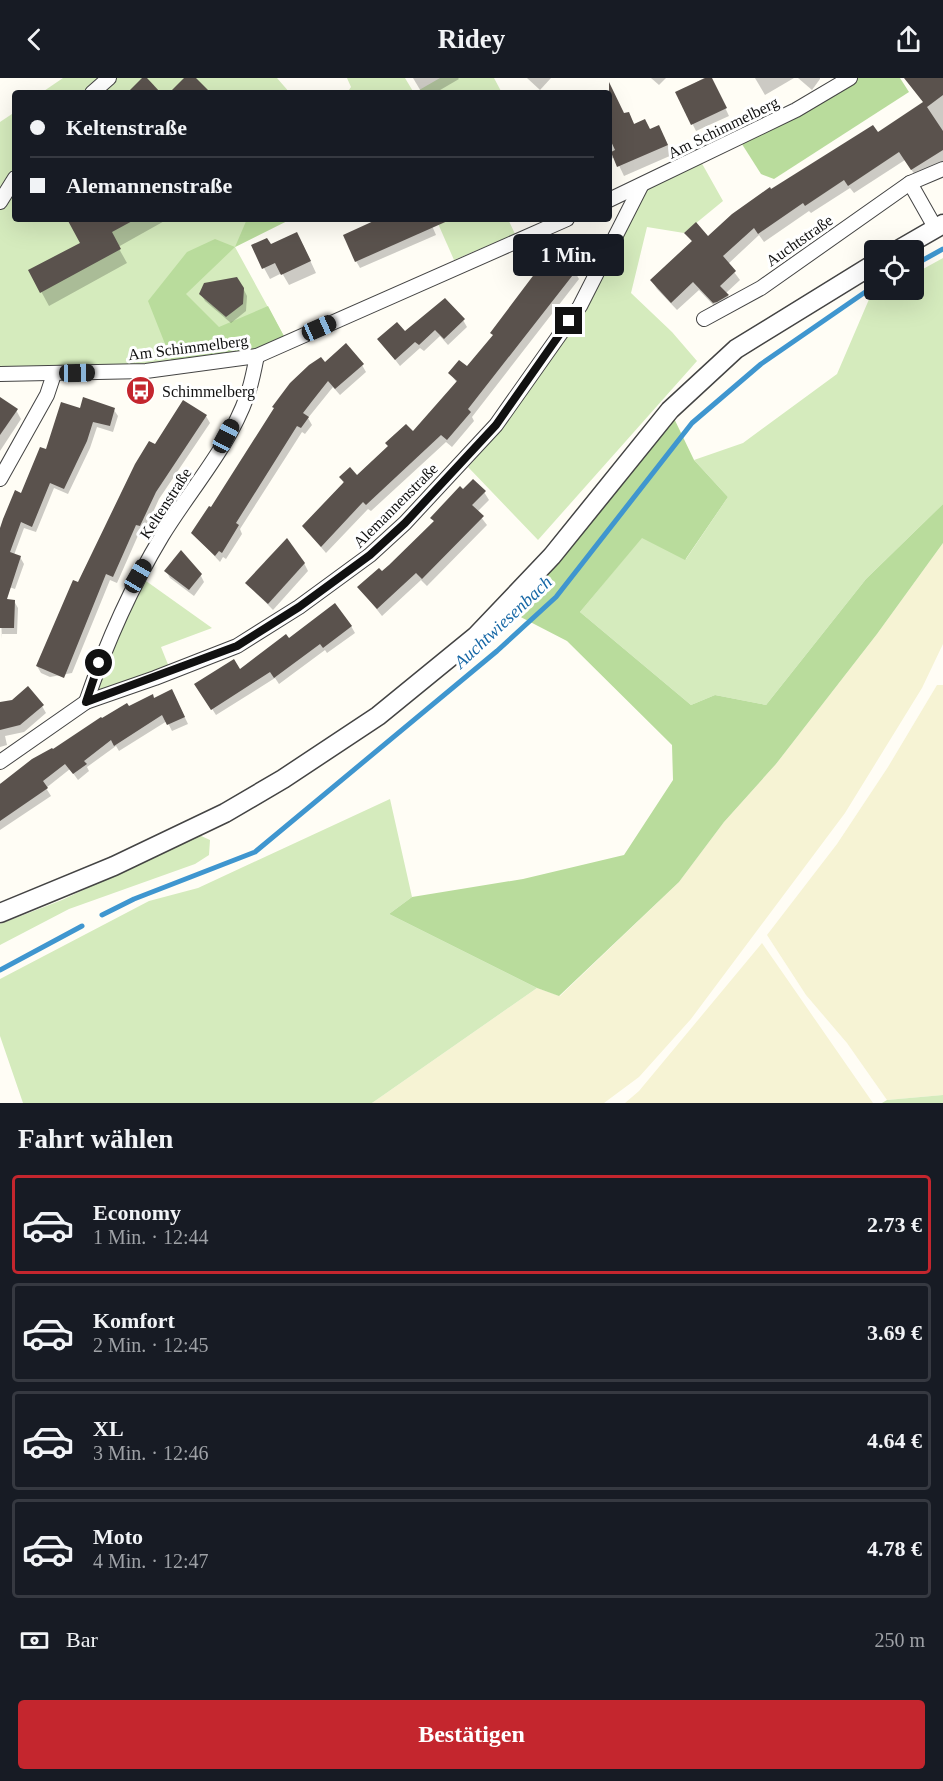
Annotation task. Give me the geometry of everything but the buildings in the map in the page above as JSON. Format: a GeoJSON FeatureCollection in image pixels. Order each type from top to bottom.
{"type":"FeatureCollection","features":[{"type":"Feature","properties":{"kind":"street"},"geometry":{"type":"LineString","coordinates":[[95,90],[109,78]]}},
{"type":"Feature","properties":{"kind":"street","name":"Am Schimmelberg"},"geometry":{"type":"LineString","coordinates":[[612,199],[796,110],[850,78]]}},
{"type":"Feature","properties":{"kind":"street","name":"Auchtstraße"},"geometry":{"type":"LineString","coordinates":[[704,319],[760,288],[910,183],[943,169]]}},
{"type":"Feature","properties":{"kind":"street"},"geometry":{"type":"LineString","coordinates":[[0,202],[12,183]]}},
{"type":"Feature","properties":{"kind":"street"},"geometry":{"type":"LineString","coordinates":[[910,183],[939,226],[915,240]]}},
{"type":"Feature","properties":{"kind":"street","name":"Alemannenstraße"},"geometry":{"type":"LineString","coordinates":[[0,762],[86,702],[237,646],[299,607],[370,555],[396,531],[496,425],[580,306],[641,186]]}},
{"type":"Feature","properties":{"kind":"street","name":"Am Schimmelberg"},"geometry":{"type":"LineString","coordinates":[[0,374],[146,371],[257,356],[560,222]]}},
{"type":"Feature","properties":{"kind":"street"},"geometry":{"type":"LineString","coordinates":[[0,913],[114,866],[225,813],[283,779],[378,716],[476,636],[552,556],[670,410],[736,349],[864,270]]}},
{"type":"Feature","properties":{"kind":"street","name":"Keltenstraße"},"geometry":{"type":"LineString","coordinates":[[86,702],[106,644],[138,576],[163,534],[216,456],[247,396],[257,356]]}},
{"type":"Feature","properties":{"kind":"street"},"geometry":{"type":"LineString","coordinates":[[0,479],[47,395],[54,374]]}},
{"type":"Feature","properties":{"kind":"shaded area"},"geometry":{"type":"Polygon","coordinates":[[[943,543],[943,644],[922,688],[845,813],[691,1019],[639,1077],[604,1103],[372,1103],[537,988],[560,996],[679,882],[724,822],[776,764],[877,634],[943,543]]]}},
{"type":"Feature","properties":{"kind":"shaded area"},"geometry":{"type":"Polygon","coordinates":[[[937,685],[943,685],[943,1095],[887,1100],[847,1043],[806,995],[767,935],[837,844],[888,767],[937,685]]]}},
{"type":"Feature","properties":{"kind":"shaded area"},"geometry":{"type":"Polygon","coordinates":[[[762,943],[873,1103],[625,1103],[639,1091],[762,943]]]}},
{"type":"Feature","properties":{"kind":"green space"},"geometry":{"type":"Polygon","coordinates":[[[63,78],[105,78],[91,90],[45,90],[63,78]]]}},
{"type":"Feature","properties":{"kind":"green space"},"geometry":{"type":"Polygon","coordinates":[[[114,78],[277,78],[287,90],[100,90],[114,78]]]}},
{"type":"Feature","properties":{"kind":"green space"},"geometry":{"type":"Polygon","coordinates":[[[347,78],[405,78],[412,90],[349,90],[351,87],[347,78]]]}},
{"type":"Feature","properties":{"kind":"green space"},"geometry":{"type":"Polygon","coordinates":[[[440,78],[494,78],[500,90],[419,90],[440,78]]]}},
{"type":"Feature","properties":{"kind":"green space"},"geometry":{"type":"Polygon","coordinates":[[[855,78],[900,78],[909,92],[774,179],[761,174],[740,141],[855,78]]]}},
{"type":"Feature","properties":{"kind":"green space"},"geometry":{"type":"Polygon","coordinates":[[[12,114],[12,175],[0,195],[0,122],[12,114]]]}},
{"type":"Feature","properties":{"kind":"green space"},"geometry":{"type":"Polygon","coordinates":[[[700,160],[723,201],[684,233],[647,227],[631,293],[672,332],[697,361],[538,540],[468,467],[502,428],[585,309],[645,188],[700,160]]]}},
{"type":"Feature","properties":{"kind":"green space"},"geometry":{"type":"Polygon","coordinates":[[[12,189],[12,222],[285,222],[235,247],[286,340],[146,368],[0,371],[0,209],[12,189]]]}},
{"type":"Feature","properties":{"kind":"green space"},"geometry":{"type":"Polygon","coordinates":[[[246,222],[285,222],[235,247],[246,222]]]}},
{"type":"Feature","properties":{"kind":"green space"},"geometry":{"type":"Polygon","coordinates":[[[437,222],[509,222],[515,234],[454,260],[437,222]]]}},
{"type":"Feature","properties":{"kind":"green space"},"geometry":{"type":"Polygon","coordinates":[[[215,239],[235,247],[186,294],[219,327],[268,306],[286,340],[256,352],[173,364],[148,301],[187,252],[215,239]]]}},
{"type":"Feature","properties":{"kind":"green space"},"geometry":{"type":"Polygon","coordinates":[[[943,258],[943,504],[866,579],[766,705],[715,695],[691,705],[580,612],[642,537],[686,559],[728,497],[694,460],[743,443],[837,374],[869,300],[924,300],[924,268],[943,258]]]}},
{"type":"Feature","properties":{"kind":"green space"},"geometry":{"type":"Polygon","coordinates":[[[670,410],[694,460],[728,497],[685,560],[642,538],[580,612],[691,705],[715,695],[766,705],[866,579],[943,504],[943,543],[877,634],[776,764],[724,822],[679,882],[559,996],[537,988],[389,914],[412,897],[523,879],[624,855],[673,780],[672,745],[567,641],[503,608],[670,410]]]}},
{"type":"Feature","properties":{"kind":"green space"},"geometry":{"type":"Polygon","coordinates":[[[139,576],[212,628],[161,647],[171,672],[86,702],[139,576]]]}},
{"type":"Feature","properties":{"kind":"green space"},"geometry":{"type":"Polygon","coordinates":[[[390,799],[412,897],[389,914],[537,988],[372,1103],[23,1103],[0,1036],[0,979],[149,901],[198,888],[390,799]]]}},
{"type":"Feature","properties":{"kind":"green space"},"geometry":{"type":"Polygon","coordinates":[[[199,835],[210,840],[209,855],[195,864],[69,909],[0,945],[0,924],[62,900],[199,835]]]}},
{"type":"Feature","properties":{"kind":"green space"},"geometry":{"type":"Polygon","coordinates":[[[943,1095],[943,1103],[882,1103],[887,1100],[943,1095]]]}},
{"type":"Feature","properties":{"kind":"waterway","name":"Auchtwiesenbach"},"geometry":{"type":"LineString","coordinates":[[924,259],[943,249]]}},
{"type":"Feature","properties":{"kind":"waterway","name":"Auchtwiesenbach"},"geometry":{"type":"LineString","coordinates":[[102,915],[134,899],[255,852],[497,651],[556,597],[692,423],[761,364],[864,293]]}},
{"type":"Feature","properties":{"kind":"waterway","name":"Auchtwiesenbach"},"geometry":{"type":"LineString","coordinates":[[0,970],[82,926]]}},
{"type":"Feature","properties":{"kind":"place","name":"Schimmelberg"},"geometry":{"type":"Point","coordinates":[141,391]}},
{"type":"Feature","properties":{"kind":"route"},"geometry":{"type":"LineString","coordinates":[[99,663],[86,702],[237,646],[299,607],[370,555],[405,523],[496,425],[569,321]]}}]}
